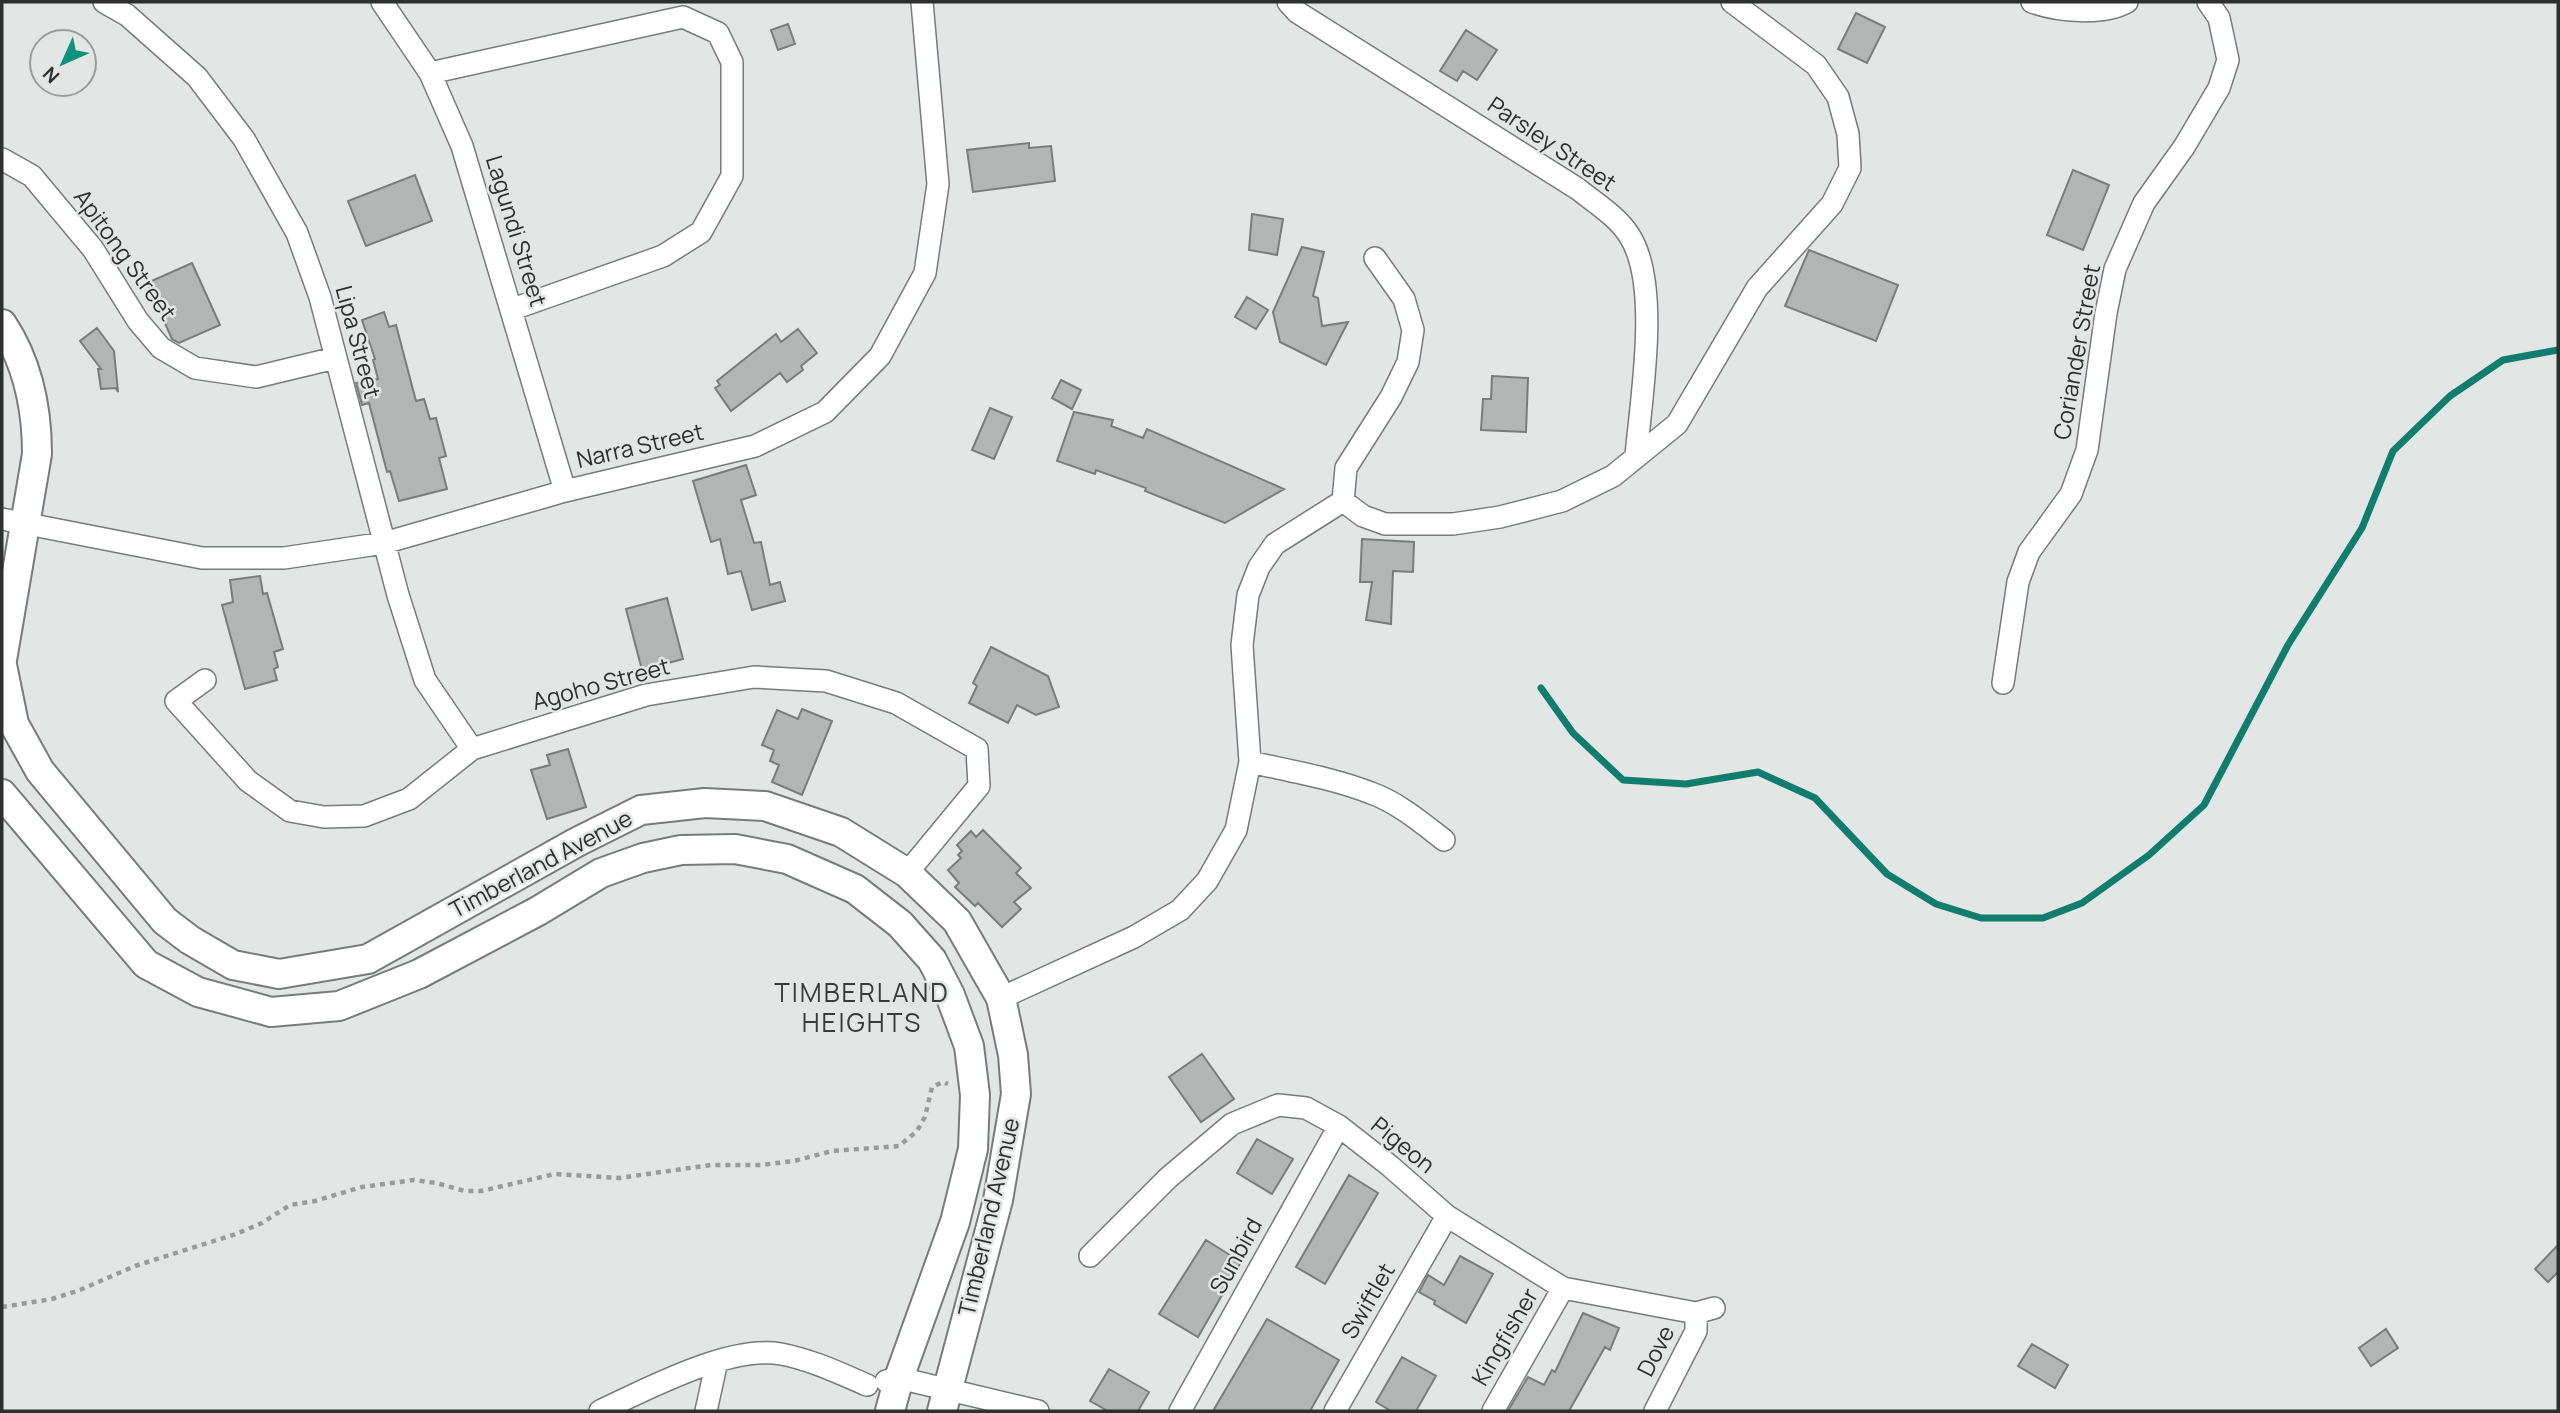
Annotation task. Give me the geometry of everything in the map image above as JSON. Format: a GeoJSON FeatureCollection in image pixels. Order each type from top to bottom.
{"type":"FeatureCollection","features":[{"type":"Feature","properties":{"kind":"street","name":"Lipa Street"},"geometry":{"type":"LineString","coordinates":[[104,2],[127,15],[197,77],[244,139],[297,233],[320,297],[384,543],[425,680],[472,749]]}},
{"type":"Feature","properties":{"kind":"street","name":"Lagundi Street"},"geometry":{"type":"LineString","coordinates":[[382,2],[430,73],[462,146],[513,309],[565,491]]}},
{"type":"Feature","properties":{"kind":"street","name":"Narra Street"},"geometry":{"type":"LineString","coordinates":[[13,521],[202,558],[284,558],[384,543],[565,491],[755,446],[825,412],[880,356],[925,273],[938,184],[922,2]]}},
{"type":"Feature","properties":{"kind":"street","name":"Parsley Street"},"geometry":{"type":"LineString","coordinates":[[1288,2],[1297,12],[1578,189],[1612,216],[1628,233],[1640,253],[1648,303],[1636,456]]}},
{"type":"Feature","properties":{"kind":"street"},"geometry":{"type":"LineString","coordinates":[[1343,501],[1363,516],[1385,524],[1453,524],[1500,517],[1562,501],[1613,476],[1677,424],[1757,288],[1832,204],[1850,168],[1848,134],[1838,97],[1816,65],[1732,2]]}},
{"type":"Feature","properties":{"kind":"street"},"geometry":{"type":"LineString","coordinates":[[2032,2],[2062,11],[2117,8],[2127,2]]}},
{"type":"Feature","properties":{"kind":"street","name":"Coriander Street"},"geometry":{"type":"LineString","coordinates":[[2003,683],[2018,582],[2029,551],[2071,494],[2087,450],[2106,313],[2115,269],[2144,203],[2184,147],[2219,88],[2228,60],[2219,18],[2208,2]]}},
{"type":"Feature","properties":{"kind":"street"},"geometry":{"type":"LineString","coordinates":[[430,73],[683,18],[718,33],[732,62],[732,176],[702,232],[663,256],[513,309]]}},
{"type":"Feature","properties":{"kind":"street","name":"Apitong Street"},"geometry":{"type":"LineString","coordinates":[[2,159],[32,176],[93,249],[138,321],[162,348],[195,368],[256,377],[335,358]]}},
{"type":"Feature","properties":{"kind":"street"},"geometry":{"type":"LineString","coordinates":[[1343,501],[1346,468],[1391,397],[1408,362],[1413,330],[1404,299],[1375,258]]}},
{"type":"Feature","properties":{"kind":"street","name":"Timberland Avenue"},"geometry":{"type":"LineString","coordinates":[[2,324],[24,365],[37,419],[37,454],[13,521],[2,662],[14,724],[40,771],[166,921],[190,940],[233,965],[279,974],[368,959],[577,842],[641,810],[705,803],[765,806],[841,832],[907,873],[957,921],[1001,998],[1013,1055],[1016,1094],[998,1200],[945,1401]]}},
{"type":"Feature","properties":{"kind":"street"},"geometry":{"type":"LineString","coordinates":[[1001,998],[1134,937],[1180,910],[1207,881],[1236,830],[1250,762],[1242,645],[1248,595],[1259,567],[1275,544],[1343,501]]}},
{"type":"Feature","properties":{"kind":"street","name":"Agoho Street"},"geometry":{"type":"LineString","coordinates":[[205,680],[176,701],[248,781],[290,811],[324,817],[364,816],[409,799],[472,749],[646,695],[754,677],[826,681],[896,703],[977,749],[979,786],[907,873]]}},
{"type":"Feature","properties":{"kind":"street"},"geometry":{"type":"LineString","coordinates":[[1250,762],[1373,793],[1418,820],[1444,840]]}},
{"type":"Feature","properties":{"kind":"street","name":"Timberland Avenue"},"geometry":{"type":"LineString","coordinates":[[2,794],[146,964],[198,992],[271,1012],[340,1006],[419,974],[538,911],[601,873],[643,858],[681,850],[735,849],[787,859],[855,889],[900,924],[932,960],[950,995],[969,1046],[975,1095],[973,1149],[956,1222],[900,1378],[896,1409]]}},
{"type":"Feature","properties":{"kind":"street"},"geometry":{"type":"LineString","coordinates":[[520,875],[538,911]]}},
{"type":"Feature","properties":{"kind":"street","name":"Pigeon"},"geometry":{"type":"LineString","coordinates":[[1090,1256],[1168,1178],[1232,1124],[1278,1105],[1306,1108],[1339,1126],[1447,1216],[1563,1288],[1705,1310]]}},
{"type":"Feature","properties":{"kind":"street","name":"Sunbird"},"geometry":{"type":"LineString","coordinates":[[1180,1411],[1339,1126]]}},
{"type":"Feature","properties":{"kind":"street","name":"Swiftlet"},"geometry":{"type":"LineString","coordinates":[[1335,1411],[1447,1216]]}},
{"type":"Feature","properties":{"kind":"street","name":"Kingfisher"},"geometry":{"type":"LineString","coordinates":[[1493,1411],[1563,1288]]}},
{"type":"Feature","properties":{"kind":"street","name":"Dove"},"geometry":{"type":"LineString","coordinates":[[1655,1411],[1705,1310]]}},
{"type":"Feature","properties":{"kind":"street"},"geometry":{"type":"LineString","coordinates":[[600,1411],[717,1361],[779,1353],[819,1364],[867,1385],[896,1409]]}},
{"type":"Feature","properties":{"kind":"street"},"geometry":{"type":"LineString","coordinates":[[706,1411],[717,1361]]}},
{"type":"Feature","properties":{"kind":"street"},"geometry":{"type":"LineString","coordinates":[[867,1385],[900,1378],[945,1401],[1038,1411]]}},
{"type":"Feature","properties":{"kind":"path"},"geometry":{"type":"LineString","coordinates":[[2,1307],[52,1299],[71,1293],[135,1266],[236,1234],[262,1223],[290,1205],[315,1201],[362,1187],[414,1180],[465,1191],[481,1191],[555,1174],[615,1178],[711,1165],[761,1165],[794,1161],[844,1150],[884,1149],[905,1142],[917,1130],[925,1117],[932,1087],[943,1082],[975,1095]]}},
{"type":"Feature","properties":{"kind":"building"},"geometry":{"type":"Polygon","coordinates":[[[1856,13],[1885,27],[1867,63],[1838,49],[1856,13]]]}},
{"type":"Feature","properties":{"kind":"building"},"geometry":{"type":"Polygon","coordinates":[[[788,24],[795,44],[778,50],[771,30],[788,24]]]}},
{"type":"Feature","properties":{"kind":"building"},"geometry":{"type":"Polygon","coordinates":[[[1466,30],[1497,50],[1477,80],[1463,71],[1457,81],[1440,71],[1466,30]]]}},
{"type":"Feature","properties":{"kind":"building"},"geometry":{"type":"Polygon","coordinates":[[[1029,143],[1029,148],[1051,146],[1055,181],[973,192],[967,150],[1029,143]]]}},
{"type":"Feature","properties":{"kind":"building"},"geometry":{"type":"Polygon","coordinates":[[[2073,170],[2109,185],[2083,250],[2047,235],[2073,170]]]}},
{"type":"Feature","properties":{"kind":"building"},"geometry":{"type":"Polygon","coordinates":[[[415,175],[432,221],[366,246],[348,201],[415,175]]]}},
{"type":"Feature","properties":{"kind":"building"},"geometry":{"type":"Polygon","coordinates":[[[1252,214],[1283,219],[1277,255],[1249,250],[1252,214]]]}},
{"type":"Feature","properties":{"kind":"building"},"geometry":{"type":"Polygon","coordinates":[[[1302,247],[1324,252],[1313,296],[1318,298],[1322,326],[1348,322],[1326,365],[1280,342],[1273,312],[1302,247]]]}},
{"type":"Feature","properties":{"kind":"building"},"geometry":{"type":"Polygon","coordinates":[[[1809,250],[1898,285],[1876,341],[1785,306],[1809,250]]]}},
{"type":"Feature","properties":{"kind":"building"},"geometry":{"type":"Polygon","coordinates":[[[192,263],[220,325],[179,343],[172,339],[147,283],[192,263]]]}},
{"type":"Feature","properties":{"kind":"building"},"geometry":{"type":"Polygon","coordinates":[[[1247,297],[1268,310],[1256,329],[1235,317],[1247,297]]]}},
{"type":"Feature","properties":{"kind":"building"},"geometry":{"type":"Polygon","coordinates":[[[384,312],[389,327],[396,325],[416,401],[424,399],[430,419],[436,418],[446,456],[439,458],[447,489],[399,501],[390,471],[387,472],[369,403],[362,405],[356,383],[378,379],[373,360],[375,359],[362,320],[384,312]]]}},
{"type":"Feature","properties":{"kind":"building"},"geometry":{"type":"Polygon","coordinates":[[[97,328],[114,351],[118,392],[116,388],[101,389],[98,369],[101,369],[80,341],[97,328]]]}},
{"type":"Feature","properties":{"kind":"building"},"geometry":{"type":"Polygon","coordinates":[[[798,329],[817,353],[801,366],[803,370],[787,382],[780,373],[731,411],[715,388],[720,385],[717,381],[776,334],[781,342],[798,329]]]}},
{"type":"Feature","properties":{"kind":"building"},"geometry":{"type":"Polygon","coordinates":[[[1492,376],[1528,378],[1526,432],[1481,430],[1483,399],[1491,399],[1492,376]]]}},
{"type":"Feature","properties":{"kind":"building"},"geometry":{"type":"Polygon","coordinates":[[[1061,380],[1081,390],[1072,409],[1052,398],[1061,380]]]}},
{"type":"Feature","properties":{"kind":"building"},"geometry":{"type":"Polygon","coordinates":[[[990,408],[1012,417],[994,459],[972,450],[990,408]]]}},
{"type":"Feature","properties":{"kind":"building"},"geometry":{"type":"Polygon","coordinates":[[[1074,412],[1113,420],[1111,426],[1143,438],[1147,429],[1284,489],[1225,523],[1145,491],[1146,488],[1096,470],[1095,474],[1057,461],[1074,412]]]}},
{"type":"Feature","properties":{"kind":"building"},"geometry":{"type":"Polygon","coordinates":[[[746,465],[756,495],[741,500],[754,543],[761,542],[770,585],[780,582],[785,601],[752,610],[741,571],[728,574],[720,539],[711,542],[693,481],[746,465]]]}},
{"type":"Feature","properties":{"kind":"building"},"geometry":{"type":"Polygon","coordinates":[[[1362,539],[1414,542],[1413,572],[1393,571],[1391,624],[1366,620],[1372,582],[1360,582],[1362,539]]]}},
{"type":"Feature","properties":{"kind":"building"},"geometry":{"type":"Polygon","coordinates":[[[260,576],[263,594],[267,593],[283,649],[274,652],[278,667],[274,669],[277,680],[245,689],[222,605],[233,602],[230,580],[260,576]]]}},
{"type":"Feature","properties":{"kind":"building"},"geometry":{"type":"Polygon","coordinates":[[[667,598],[683,659],[642,670],[626,609],[667,598]]]}},
{"type":"Feature","properties":{"kind":"building"},"geometry":{"type":"Polygon","coordinates":[[[991,647],[1048,676],[1059,707],[1036,715],[1017,705],[1008,723],[969,703],[977,686],[973,683],[991,647]]]}},
{"type":"Feature","properties":{"kind":"building"},"geometry":{"type":"Polygon","coordinates":[[[802,709],[832,721],[802,795],[772,782],[779,765],[770,761],[774,750],[762,745],[777,710],[798,719],[802,709]]]}},
{"type":"Feature","properties":{"kind":"building"},"geometry":{"type":"Polygon","coordinates":[[[568,749],[586,807],[547,819],[531,770],[550,765],[547,755],[568,749]]]}},
{"type":"Feature","properties":{"kind":"building"},"geometry":{"type":"Polygon","coordinates":[[[983,830],[1021,868],[1016,873],[1031,888],[1014,902],[1021,909],[1002,927],[978,903],[975,906],[955,887],[959,883],[948,870],[961,858],[958,855],[962,851],[957,845],[971,831],[976,837],[983,830]]]}},
{"type":"Feature","properties":{"kind":"building"},"geometry":{"type":"Polygon","coordinates":[[[1202,1054],[1234,1099],[1201,1122],[1169,1077],[1202,1054]]]}},
{"type":"Feature","properties":{"kind":"building"},"geometry":{"type":"Polygon","coordinates":[[[1257,1139],[1293,1159],[1272,1194],[1237,1173],[1257,1139]]]}},
{"type":"Feature","properties":{"kind":"building"},"geometry":{"type":"Polygon","coordinates":[[[1349,1175],[1378,1193],[1325,1284],[1296,1267],[1349,1175]]]}},
{"type":"Feature","properties":{"kind":"building"},"geometry":{"type":"Polygon","coordinates":[[[1206,1240],[1241,1262],[1198,1337],[1159,1314],[1206,1240]]]}},
{"type":"Feature","properties":{"kind":"building"},"geometry":{"type":"Polygon","coordinates":[[[2558,1245],[2558,1272],[2548,1282],[2535,1269],[2558,1245]]]}},
{"type":"Feature","properties":{"kind":"building"},"geometry":{"type":"Polygon","coordinates":[[[1460,1256],[1493,1274],[1466,1323],[1419,1292],[1428,1275],[1444,1285],[1460,1256]]]}},
{"type":"Feature","properties":{"kind":"building"},"geometry":{"type":"Polygon","coordinates":[[[1583,1313],[1619,1328],[1610,1350],[1605,1347],[1569,1411],[1508,1411],[1528,1377],[1544,1385],[1552,1370],[1555,1372],[1583,1313]]]}},
{"type":"Feature","properties":{"kind":"building"},"geometry":{"type":"Polygon","coordinates":[[[1267,1319],[1339,1360],[1310,1411],[1213,1411],[1267,1319]]]}},
{"type":"Feature","properties":{"kind":"building"},"geometry":{"type":"Polygon","coordinates":[[[2386,1329],[2398,1348],[2371,1366],[2359,1348],[2386,1329]]]}},
{"type":"Feature","properties":{"kind":"building"},"geometry":{"type":"Polygon","coordinates":[[[2032,1344],[2068,1365],[2055,1388],[2018,1366],[2032,1344]]]}},
{"type":"Feature","properties":{"kind":"building"},"geometry":{"type":"Polygon","coordinates":[[[1402,1357],[1436,1376],[1416,1411],[1391,1411],[1376,1402],[1402,1357]]]}},
{"type":"Feature","properties":{"kind":"building"},"geometry":{"type":"Polygon","coordinates":[[[1109,1369],[1149,1392],[1138,1411],[1108,1411],[1090,1401],[1109,1369]]]}},
{"type":"Feature","properties":{"kind":"waterway"},"geometry":{"type":"LineString","coordinates":[[1541,688],[1573,733],[1623,780],[1686,784],[1758,772],[1815,798],[1887,874],[1936,904],[1981,918],[2043,918],[2082,903],[2149,855],[2204,805],[2288,645],[2362,528],[2393,451],[2450,396],[2503,360],[2558,350]]}},
{"type":"Feature","properties":{"kind":"district","name":"TIMBERLAND HEIGHTS"},"geometry":{"type":"Point","coordinates":[862,1008]}}]}
